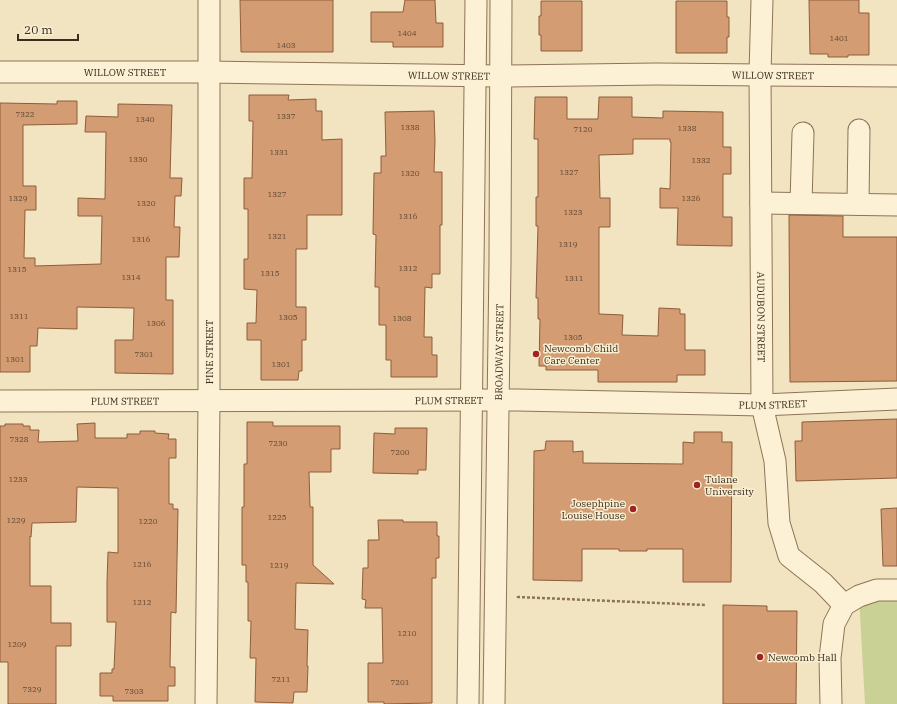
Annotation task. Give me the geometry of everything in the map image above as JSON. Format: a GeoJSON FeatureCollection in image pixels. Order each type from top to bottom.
{"type":"FeatureCollection","features":[{"type":"Feature","properties":{"kind":"street","name":"PINE STREET"},"geometry":{"type":"LineString","coordinates":[[206,704],[209,402],[209,0]]}},
{"type":"Feature","properties":{"kind":"street"},"geometry":{"type":"LineString","coordinates":[[468,704],[476,0]]}},
{"type":"Feature","properties":{"kind":"street","name":"BROADWAY STREET"},"geometry":{"type":"LineString","coordinates":[[494,704],[500,262],[501,0]]}},
{"type":"Feature","properties":{"kind":"street","name":"AUDUBON STREET"},"geometry":{"type":"LineString","coordinates":[[762,0],[760,74],[762,405],[775,461],[779,523],[789,556],[823,583],[844,605]]}},
{"type":"Feature","properties":{"kind":"street","name":"WILLOW STREET"},"geometry":{"type":"LineString","coordinates":[[0,72],[208,72],[500,76],[760,74],[897,76]]}},
{"type":"Feature","properties":{"kind":"street"},"geometry":{"type":"LineString","coordinates":[[858,204],[859,130]]}},
{"type":"Feature","properties":{"kind":"street"},"geometry":{"type":"LineString","coordinates":[[801,203],[803,133]]}},
{"type":"Feature","properties":{"kind":"street"},"geometry":{"type":"LineString","coordinates":[[761,203],[897,205]]}},
{"type":"Feature","properties":{"kind":"street","name":"PLUM STREET"},"geometry":{"type":"LineString","coordinates":[[0,401],[209,402],[497,400],[762,405],[897,400]]}},
{"type":"Feature","properties":{"kind":"street"},"geometry":{"type":"LineString","coordinates":[[831,704],[830,658],[834,624],[844,605],[859,596],[877,590],[897,590]]}},
{"type":"Feature","properties":{"kind":"path"},"geometry":{"type":"LineString","coordinates":[[518,590],[518,597],[705,605]]}},
{"type":"Feature","properties":{"kind":"green space"},"geometry":{"type":"Polygon","coordinates":[[[897,594],[897,704],[865,704],[859,596],[897,594]]]}},
{"type":"Feature","properties":{"kind":"building"},"geometry":{"type":"Polygon","coordinates":[[[240,0],[333,0],[333,52],[241,52],[240,0]]]}},
{"type":"Feature","properties":{"kind":"building"},"geometry":{"type":"Polygon","coordinates":[[[405,0],[435,0],[436,23],[443,23],[443,47],[393,47],[393,42],[371,42],[371,12],[403,12],[405,0]]]}},
{"type":"Feature","properties":{"kind":"building"},"geometry":{"type":"Polygon","coordinates":[[[809,0],[859,0],[859,13],[869,13],[869,55],[828,57],[828,54],[810,54],[809,0]]]}},
{"type":"Feature","properties":{"kind":"building"},"geometry":{"type":"Polygon","coordinates":[[[541,1],[582,1],[582,51],[541,51],[539,16],[541,16],[541,1]]]}},
{"type":"Feature","properties":{"kind":"building"},"geometry":{"type":"Polygon","coordinates":[[[676,1],[727,1],[729,37],[727,37],[727,53],[676,53],[676,1]]]}},
{"type":"Feature","properties":{"kind":"building"},"geometry":{"type":"Polygon","coordinates":[[[249,95],[289,95],[288,100],[316,99],[316,111],[322,111],[322,140],[342,139],[342,215],[307,215],[307,249],[296,249],[296,307],[306,307],[306,340],[302,340],[302,371],[299,371],[298,380],[261,380],[261,340],[247,340],[247,323],[256,323],[257,290],[244,289],[244,259],[248,259],[248,209],[244,209],[244,178],[252,178],[253,121],[249,121],[249,95]]]}},
{"type":"Feature","properties":{"kind":"building"},"geometry":{"type":"Polygon","coordinates":[[[535,97],[567,97],[567,119],[598,119],[599,97],[632,97],[632,117],[663,118],[663,111],[723,112],[723,147],[731,147],[731,174],[723,174],[723,217],[732,217],[732,246],[677,245],[678,208],[660,208],[660,188],[670,189],[670,139],[633,139],[633,154],[599,155],[600,198],[610,198],[610,227],[599,227],[599,314],[623,315],[622,335],[658,336],[659,308],[680,309],[680,314],[685,314],[685,350],[705,350],[705,375],[677,375],[677,382],[598,382],[598,370],[546,370],[546,366],[539,366],[540,319],[538,319],[538,298],[536,298],[538,226],[536,226],[536,197],[538,197],[538,139],[534,139],[535,97]]]}},
{"type":"Feature","properties":{"kind":"building"},"geometry":{"type":"Polygon","coordinates":[[[57,101],[77,101],[77,124],[23,125],[23,186],[36,186],[36,210],[25,210],[24,258],[35,258],[35,266],[101,264],[102,216],[78,216],[78,198],[105,199],[106,132],[85,132],[86,116],[118,117],[118,104],[172,105],[170,178],[182,178],[181,196],[175,196],[174,227],[180,227],[179,257],[166,257],[166,300],[173,300],[173,374],[115,373],[115,340],[133,340],[134,308],[77,307],[77,329],[38,328],[37,346],[30,346],[30,372],[0,372],[0,103],[57,104],[57,101]]]}},
{"type":"Feature","properties":{"kind":"building"},"geometry":{"type":"Polygon","coordinates":[[[434,111],[434,172],[442,172],[440,274],[432,274],[432,288],[425,287],[424,337],[432,337],[432,355],[437,355],[437,377],[391,377],[391,360],[386,360],[386,325],[379,325],[379,287],[375,287],[376,235],[373,234],[374,173],[381,173],[381,156],[386,156],[385,112],[434,111]]]}},
{"type":"Feature","properties":{"kind":"building"},"geometry":{"type":"Polygon","coordinates":[[[789,215],[843,216],[843,237],[897,237],[897,381],[790,382],[789,215]]]}},
{"type":"Feature","properties":{"kind":"building"},"geometry":{"type":"Polygon","coordinates":[[[897,419],[897,478],[796,481],[795,441],[802,441],[802,422],[897,419]]]}},
{"type":"Feature","properties":{"kind":"building"},"geometry":{"type":"Polygon","coordinates":[[[247,422],[273,422],[273,426],[340,426],[340,449],[331,449],[331,472],[309,472],[310,507],[313,507],[313,565],[334,584],[296,583],[295,629],[308,630],[308,666],[307,692],[294,692],[293,703],[255,702],[256,658],[250,658],[251,621],[248,621],[248,582],[246,582],[246,565],[242,565],[242,507],[244,507],[244,464],[247,464],[247,422]]]}},
{"type":"Feature","properties":{"kind":"building"},"geometry":{"type":"Polygon","coordinates":[[[95,423],[95,438],[127,438],[127,434],[140,434],[140,431],[155,431],[155,433],[169,434],[168,439],[176,439],[176,458],[169,458],[169,504],[173,504],[173,509],[178,509],[176,613],[171,612],[170,667],[175,667],[175,686],[168,686],[168,701],[113,701],[113,696],[100,696],[100,673],[112,673],[112,669],[114,669],[116,622],[107,622],[107,582],[108,552],[118,553],[118,488],[77,487],[76,522],[32,523],[31,537],[30,536],[30,586],[51,586],[51,623],[71,623],[71,646],[56,646],[56,704],[8,704],[8,662],[0,662],[0,426],[5,426],[5,424],[23,424],[23,426],[30,426],[30,430],[39,430],[38,442],[78,441],[77,424],[95,423]]]}},
{"type":"Feature","properties":{"kind":"building"},"geometry":{"type":"Polygon","coordinates":[[[395,428],[427,428],[426,470],[418,470],[418,474],[373,473],[374,433],[395,434],[395,428]]]}},
{"type":"Feature","properties":{"kind":"building","name":"Josephpine Louise House"},"geometry":{"type":"Polygon","coordinates":[[[694,432],[722,432],[722,442],[732,442],[731,582],[683,582],[683,549],[619,551],[619,549],[582,549],[582,581],[533,580],[534,451],[545,450],[546,441],[573,441],[573,452],[583,451],[583,463],[683,464],[683,442],[694,443],[694,432]]]}},
{"type":"Feature","properties":{"kind":"building"},"geometry":{"type":"Polygon","coordinates":[[[897,508],[897,566],[883,566],[881,509],[897,508]]]}},
{"type":"Feature","properties":{"kind":"building"},"geometry":{"type":"Polygon","coordinates":[[[378,520],[437,522],[437,536],[439,536],[439,558],[436,558],[436,578],[432,578],[432,703],[384,704],[384,702],[368,702],[368,663],[383,663],[382,608],[365,608],[366,600],[362,599],[363,568],[368,568],[368,540],[379,540],[378,520]]]}},
{"type":"Feature","properties":{"kind":"building","name":"Newcomb Hall"},"geometry":{"type":"Polygon","coordinates":[[[723,605],[767,606],[767,611],[797,611],[796,704],[723,704],[723,605]]]}},
{"type":"Feature","properties":{"kind":"place","name":"Newcomb Child Care Center"},"geometry":{"type":"Point","coordinates":[536,354]}},
{"type":"Feature","properties":{"kind":"place","name":"Tulane University"},"geometry":{"type":"Point","coordinates":[697,485]}},
{"type":"Feature","properties":{"kind":"place","name":"Josephpine Louise House"},"geometry":{"type":"Point","coordinates":[633,509]}},
{"type":"Feature","properties":{"kind":"place","name":"Newcomb Hall"},"geometry":{"type":"Point","coordinates":[760,657]}}]}
